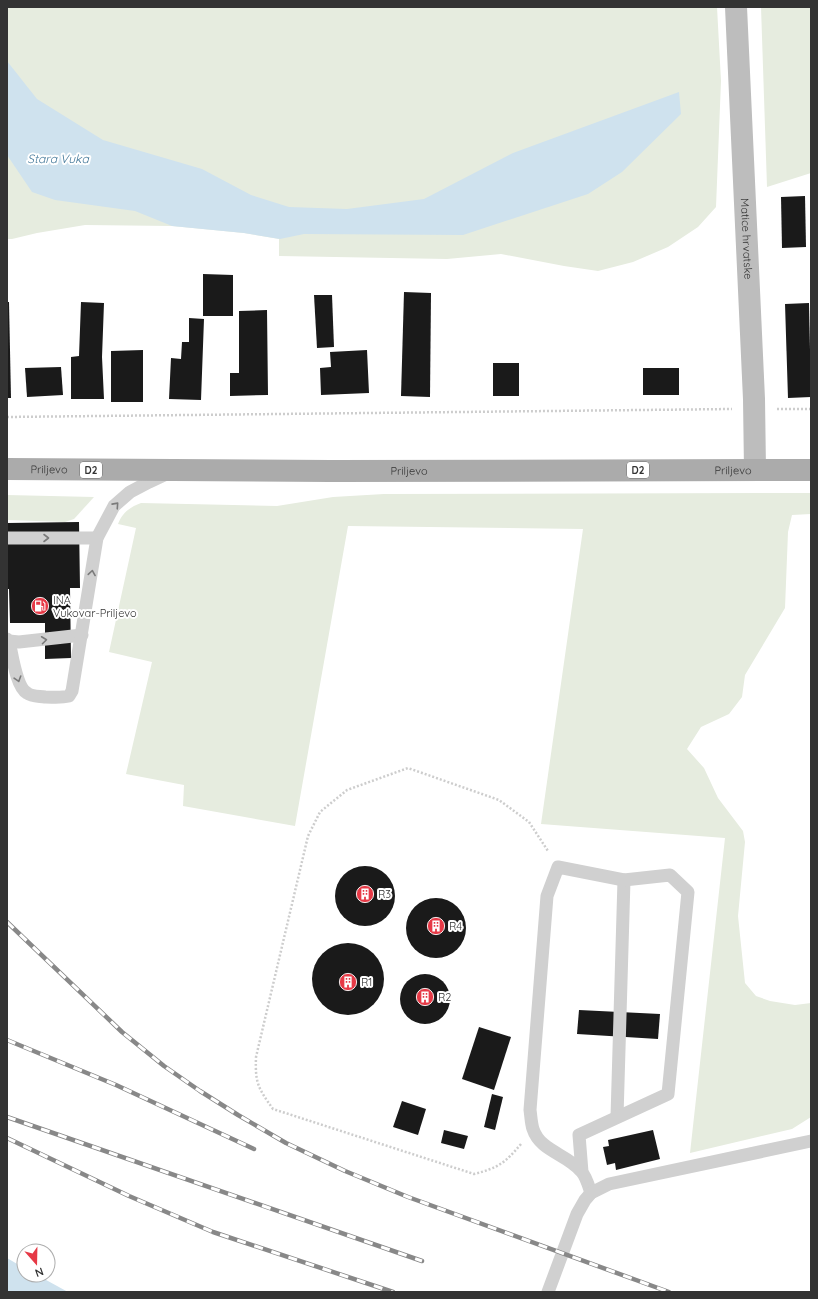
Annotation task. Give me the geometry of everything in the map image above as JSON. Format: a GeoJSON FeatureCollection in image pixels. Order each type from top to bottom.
{"type":"FeatureCollection","features":[{"type":"Feature","properties":{"kind":"main road","name":"Matice hrvatske"},"geometry":{"type":"LineString","coordinates":[[736,7],[754,408],[755,470]]}},
{"type":"Feature","properties":{"kind":"main road","name":"Priljevo"},"geometry":{"type":"LineString","coordinates":[[7,469],[175,471],[811,470]]}},
{"type":"Feature","properties":{"kind":"lane"},"geometry":{"type":"LineString","coordinates":[[82,635],[19,642],[8,640],[18,680],[26,693],[33,696],[62,698],[70,696],[82,635],[97,538],[114,506],[119,501],[130,492],[175,471]]}},
{"type":"Feature","properties":{"kind":"lane"},"geometry":{"type":"LineString","coordinates":[[7,538],[97,538]]}},
{"type":"Feature","properties":{"kind":"lane"},"geometry":{"type":"LineString","coordinates":[[582,1172],[571,1162],[542,1144],[533,1129],[530,1110],[547,896],[558,867],[624,880],[670,875],[688,892],[668,1094],[579,1135],[582,1172],[592,1194]]}},
{"type":"Feature","properties":{"kind":"lane"},"geometry":{"type":"LineString","coordinates":[[617,1117],[624,880]]}},
{"type":"Feature","properties":{"kind":"lane"},"geometry":{"type":"LineString","coordinates":[[548,1292],[577,1214],[585,1200],[592,1194],[610,1184],[811,1141]]}},
{"type":"Feature","properties":{"kind":"path"},"geometry":{"type":"LineString","coordinates":[[7,417],[754,408],[811,409]]}},
{"type":"Feature","properties":{"kind":"path"},"geometry":{"type":"LineString","coordinates":[[533,1129],[510,1157],[493,1169],[474,1174],[273,1109],[261,1092],[255,1075],[256,1057],[308,836],[320,812],[347,790],[408,768],[499,800],[529,822],[558,867]]}},
{"type":"Feature","properties":{"kind":"shaded area"},"geometry":{"type":"Polygon","coordinates":[[[7,7],[717,7],[721,81],[716,207],[698,227],[668,247],[633,262],[598,271],[501,254],[447,259],[279,256],[279,239],[244,233],[172,226],[85,225],[7,239],[7,7]]]}},
{"type":"Feature","properties":{"kind":"shaded area"},"geometry":{"type":"Polygon","coordinates":[[[761,7],[811,7],[811,173],[767,187],[761,7]]]}},
{"type":"Feature","properties":{"kind":"shaded area"},"geometry":{"type":"Polygon","coordinates":[[[811,493],[811,514],[792,515],[788,532],[785,608],[745,675],[742,697],[729,714],[701,727],[687,749],[704,768],[718,798],[743,831],[745,842],[738,916],[745,983],[756,996],[770,1001],[795,1005],[811,1003],[811,1117],[792,1129],[690,1153],[725,838],[541,824],[583,529],[348,526],[295,826],[183,806],[184,785],[126,774],[152,662],[109,652],[136,528],[118,524],[124,514],[141,503],[277,506],[333,497],[384,494],[811,493]]]}},
{"type":"Feature","properties":{"kind":"shaded area"},"geometry":{"type":"Polygon","coordinates":[[[7,495],[94,497],[74,519],[65,522],[7,520],[7,495]]]}},
{"type":"Feature","properties":{"kind":"water","name":"Stara Vuka"},"geometry":{"type":"Polygon","coordinates":[[[7,61],[37,99],[103,140],[202,169],[251,195],[289,207],[347,209],[424,199],[513,153],[679,92],[681,114],[622,172],[588,194],[463,235],[304,234],[280,239],[244,233],[172,226],[135,211],[55,200],[32,192],[7,155],[7,61]]]}},
{"type":"Feature","properties":{"kind":"water"},"geometry":{"type":"Polygon","coordinates":[[[7,1258],[16,1263],[16,1283],[52,1283],[68,1292],[7,1292],[7,1258]]]}},
{"type":"Feature","properties":{"kind":"building"},"geometry":{"type":"Polygon","coordinates":[[[805,196],[806,247],[782,248],[781,197],[805,196]]]}},
{"type":"Feature","properties":{"kind":"building"},"geometry":{"type":"Polygon","coordinates":[[[203,274],[233,275],[233,316],[203,316],[203,274]]]}},
{"type":"Feature","properties":{"kind":"building"},"geometry":{"type":"Polygon","coordinates":[[[404,292],[431,293],[430,397],[401,396],[404,292]]]}},
{"type":"Feature","properties":{"kind":"building"},"geometry":{"type":"Polygon","coordinates":[[[314,295],[332,295],[334,347],[317,348],[314,295]]]}},
{"type":"Feature","properties":{"kind":"building"},"geometry":{"type":"Polygon","coordinates":[[[7,302],[9,302],[11,398],[7,398],[7,302]]]}},
{"type":"Feature","properties":{"kind":"building"},"geometry":{"type":"Polygon","coordinates":[[[81,302],[104,303],[102,357],[104,399],[71,399],[71,357],[79,356],[81,302]]]}},
{"type":"Feature","properties":{"kind":"building"},"geometry":{"type":"Polygon","coordinates":[[[809,303],[811,397],[788,398],[785,304],[809,303]]]}},
{"type":"Feature","properties":{"kind":"building"},"geometry":{"type":"Polygon","coordinates":[[[267,310],[268,395],[230,396],[230,373],[239,373],[239,311],[267,310]]]}},
{"type":"Feature","properties":{"kind":"building"},"geometry":{"type":"Polygon","coordinates":[[[189,318],[204,319],[201,400],[169,399],[171,358],[181,359],[182,342],[189,342],[189,318]]]}},
{"type":"Feature","properties":{"kind":"building"},"geometry":{"type":"Polygon","coordinates":[[[143,350],[143,402],[111,402],[111,351],[143,350]]]}},
{"type":"Feature","properties":{"kind":"building"},"geometry":{"type":"Polygon","coordinates":[[[367,350],[369,393],[321,395],[320,368],[331,367],[330,352],[367,350]]]}},
{"type":"Feature","properties":{"kind":"building"},"geometry":{"type":"Polygon","coordinates":[[[493,363],[519,363],[519,396],[493,396],[493,363]]]}},
{"type":"Feature","properties":{"kind":"building"},"geometry":{"type":"Polygon","coordinates":[[[61,367],[63,395],[27,397],[25,368],[61,367]]]}},
{"type":"Feature","properties":{"kind":"building"},"geometry":{"type":"Polygon","coordinates":[[[643,368],[679,368],[679,395],[643,395],[643,368]]]}},
{"type":"Feature","properties":{"kind":"building"},"geometry":{"type":"Polygon","coordinates":[[[79,522],[80,588],[70,588],[71,658],[45,659],[45,623],[10,623],[9,589],[7,589],[7,523],[79,522]]]}},
{"type":"Feature","properties":{"kind":"building","name":"R3"},"geometry":{"type":"Polygon","coordinates":[[[365,866],[382,871],[390,879],[395,896],[390,913],[382,921],[365,926],[348,921],[340,913],[335,896],[340,879],[348,871],[365,866]]]}},
{"type":"Feature","properties":{"kind":"building","name":"R4"},"geometry":{"type":"Polygon","coordinates":[[[436,898],[452,903],[457,907],[461,912],[466,928],[461,944],[457,949],[452,953],[436,958],[420,953],[415,949],[411,944],[406,928],[411,912],[415,907],[420,903],[436,898]]]}},
{"type":"Feature","properties":{"kind":"building","name":"R1"},"geometry":{"type":"Polygon","coordinates":[[[348,943],[368,949],[378,959],[384,979],[378,999],[368,1009],[348,1015],[328,1009],[318,999],[312,979],[318,959],[328,949],[348,943]]]}},
{"type":"Feature","properties":{"kind":"building","name":"R2"},"geometry":{"type":"Polygon","coordinates":[[[430,974],[435,975],[443,981],[449,989],[449,1009],[443,1017],[435,1023],[420,1024],[415,1023],[407,1017],[401,1009],[400,994],[401,989],[407,981],[415,975],[430,974]]]}},
{"type":"Feature","properties":{"kind":"building"},"geometry":{"type":"Polygon","coordinates":[[[579,1010],[660,1014],[658,1039],[577,1034],[579,1010]]]}},
{"type":"Feature","properties":{"kind":"building"},"geometry":{"type":"Polygon","coordinates":[[[479,1027],[511,1037],[494,1090],[462,1079],[479,1027]]]}},
{"type":"Feature","properties":{"kind":"building"},"geometry":{"type":"Polygon","coordinates":[[[492,1094],[503,1097],[495,1130],[484,1127],[492,1094]]]}},
{"type":"Feature","properties":{"kind":"building"},"geometry":{"type":"Polygon","coordinates":[[[402,1101],[426,1109],[418,1135],[393,1127],[402,1101]]]}},
{"type":"Feature","properties":{"kind":"building"},"geometry":{"type":"Polygon","coordinates":[[[444,1130],[468,1136],[464,1149],[441,1143],[444,1130]]]}},
{"type":"Feature","properties":{"kind":"building"},"geometry":{"type":"Polygon","coordinates":[[[653,1130],[660,1159],[616,1170],[615,1163],[607,1165],[603,1147],[609,1146],[608,1140],[653,1130]]]}},
{"type":"Feature","properties":{"kind":"railway"},"geometry":{"type":"LineString","coordinates":[[7,922],[122,1032],[164,1066],[238,1115],[286,1143],[345,1171],[408,1197],[669,1292]]}},
{"type":"Feature","properties":{"kind":"railway"},"geometry":{"type":"LineString","coordinates":[[7,1040],[116,1085],[254,1149]]}},
{"type":"Feature","properties":{"kind":"railway"},"geometry":{"type":"LineString","coordinates":[[7,1117],[422,1261]]}},
{"type":"Feature","properties":{"kind":"railway"},"geometry":{"type":"LineString","coordinates":[[7,1138],[129,1196],[213,1232],[393,1292]]}},
{"type":"Feature","properties":{"kind":"place","name":"INA Vukovar-Priljevo"},"geometry":{"type":"Point","coordinates":[40,606]}},
{"type":"Feature","properties":{"kind":"place","name":"R3"},"geometry":{"type":"Point","coordinates":[365,894]}},
{"type":"Feature","properties":{"kind":"place","name":"R4"},"geometry":{"type":"Point","coordinates":[436,926]}},
{"type":"Feature","properties":{"kind":"place","name":"R1"},"geometry":{"type":"Point","coordinates":[348,982]}},
{"type":"Feature","properties":{"kind":"place","name":"R2"},"geometry":{"type":"Point","coordinates":[425,997]}}]}
